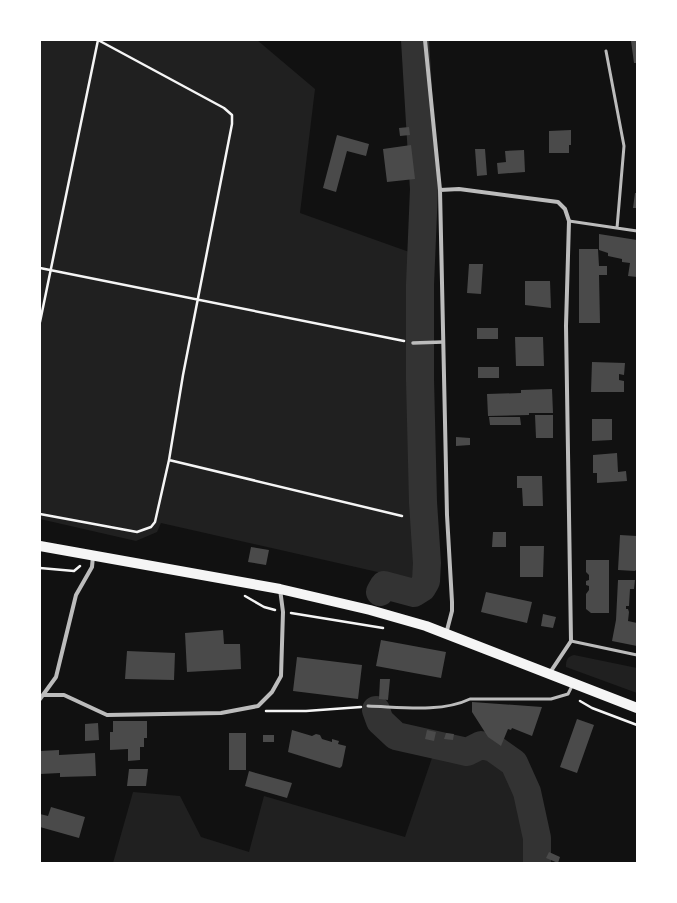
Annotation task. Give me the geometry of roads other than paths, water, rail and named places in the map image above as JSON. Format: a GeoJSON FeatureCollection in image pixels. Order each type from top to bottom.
{"type":"FeatureCollection","features":[{"type":"Feature","properties":{"kind":"main road"},"geometry":{"type":"LineString","coordinates":[[40,546],[280,589],[378,612],[446,634],[637,708]]}},
{"type":"Feature","properties":{"kind":"street"},"geometry":{"type":"LineString","coordinates":[[425,40],[440,190],[446,515],[452,606],[446,634]]}},
{"type":"Feature","properties":{"kind":"street"},"geometry":{"type":"LineString","coordinates":[[440,190],[459,189],[558,202],[565,209],[569,221],[566,326],[571,641],[549,675]]}},
{"type":"Feature","properties":{"kind":"street"},"geometry":{"type":"LineString","coordinates":[[413,343],[443,342]]}},
{"type":"Feature","properties":{"kind":"street"},"geometry":{"type":"LineString","coordinates":[[42,697],[56,677],[76,595],[92,567],[93,556]]}},
{"type":"Feature","properties":{"kind":"street"},"geometry":{"type":"LineString","coordinates":[[42,697],[64,695],[107,715],[221,713],[258,706],[272,692],[281,676],[283,612],[280,589]]}},
{"type":"Feature","properties":{"kind":"lane"},"geometry":{"type":"LineString","coordinates":[[606,51],[624,146],[617,228]]}},
{"type":"Feature","properties":{"kind":"lane"},"geometry":{"type":"LineString","coordinates":[[569,221],[637,231]]}},
{"type":"Feature","properties":{"kind":"lane"},"geometry":{"type":"LineString","coordinates":[[571,641],[637,655]]}},
{"type":"Feature","properties":{"kind":"lane"},"geometry":{"type":"LineString","coordinates":[[368,706],[427,707],[459,704],[470,699],[551,699],[568,694],[573,684]]}},
{"type":"Feature","properties":{"kind":"waterway"},"geometry":{"type":"LineString","coordinates":[[380,592],[384,585],[414,593],[422,588],[426,581],[427,563],[423,502],[420,379],[420,285],[424,189],[415,40]]}},
{"type":"Feature","properties":{"kind":"waterway"},"geometry":{"type":"LineString","coordinates":[[376,710],[380,721],[396,736],[467,752],[481,745],[493,748],[514,763],[527,792],[537,838],[537,863]]}}]}
